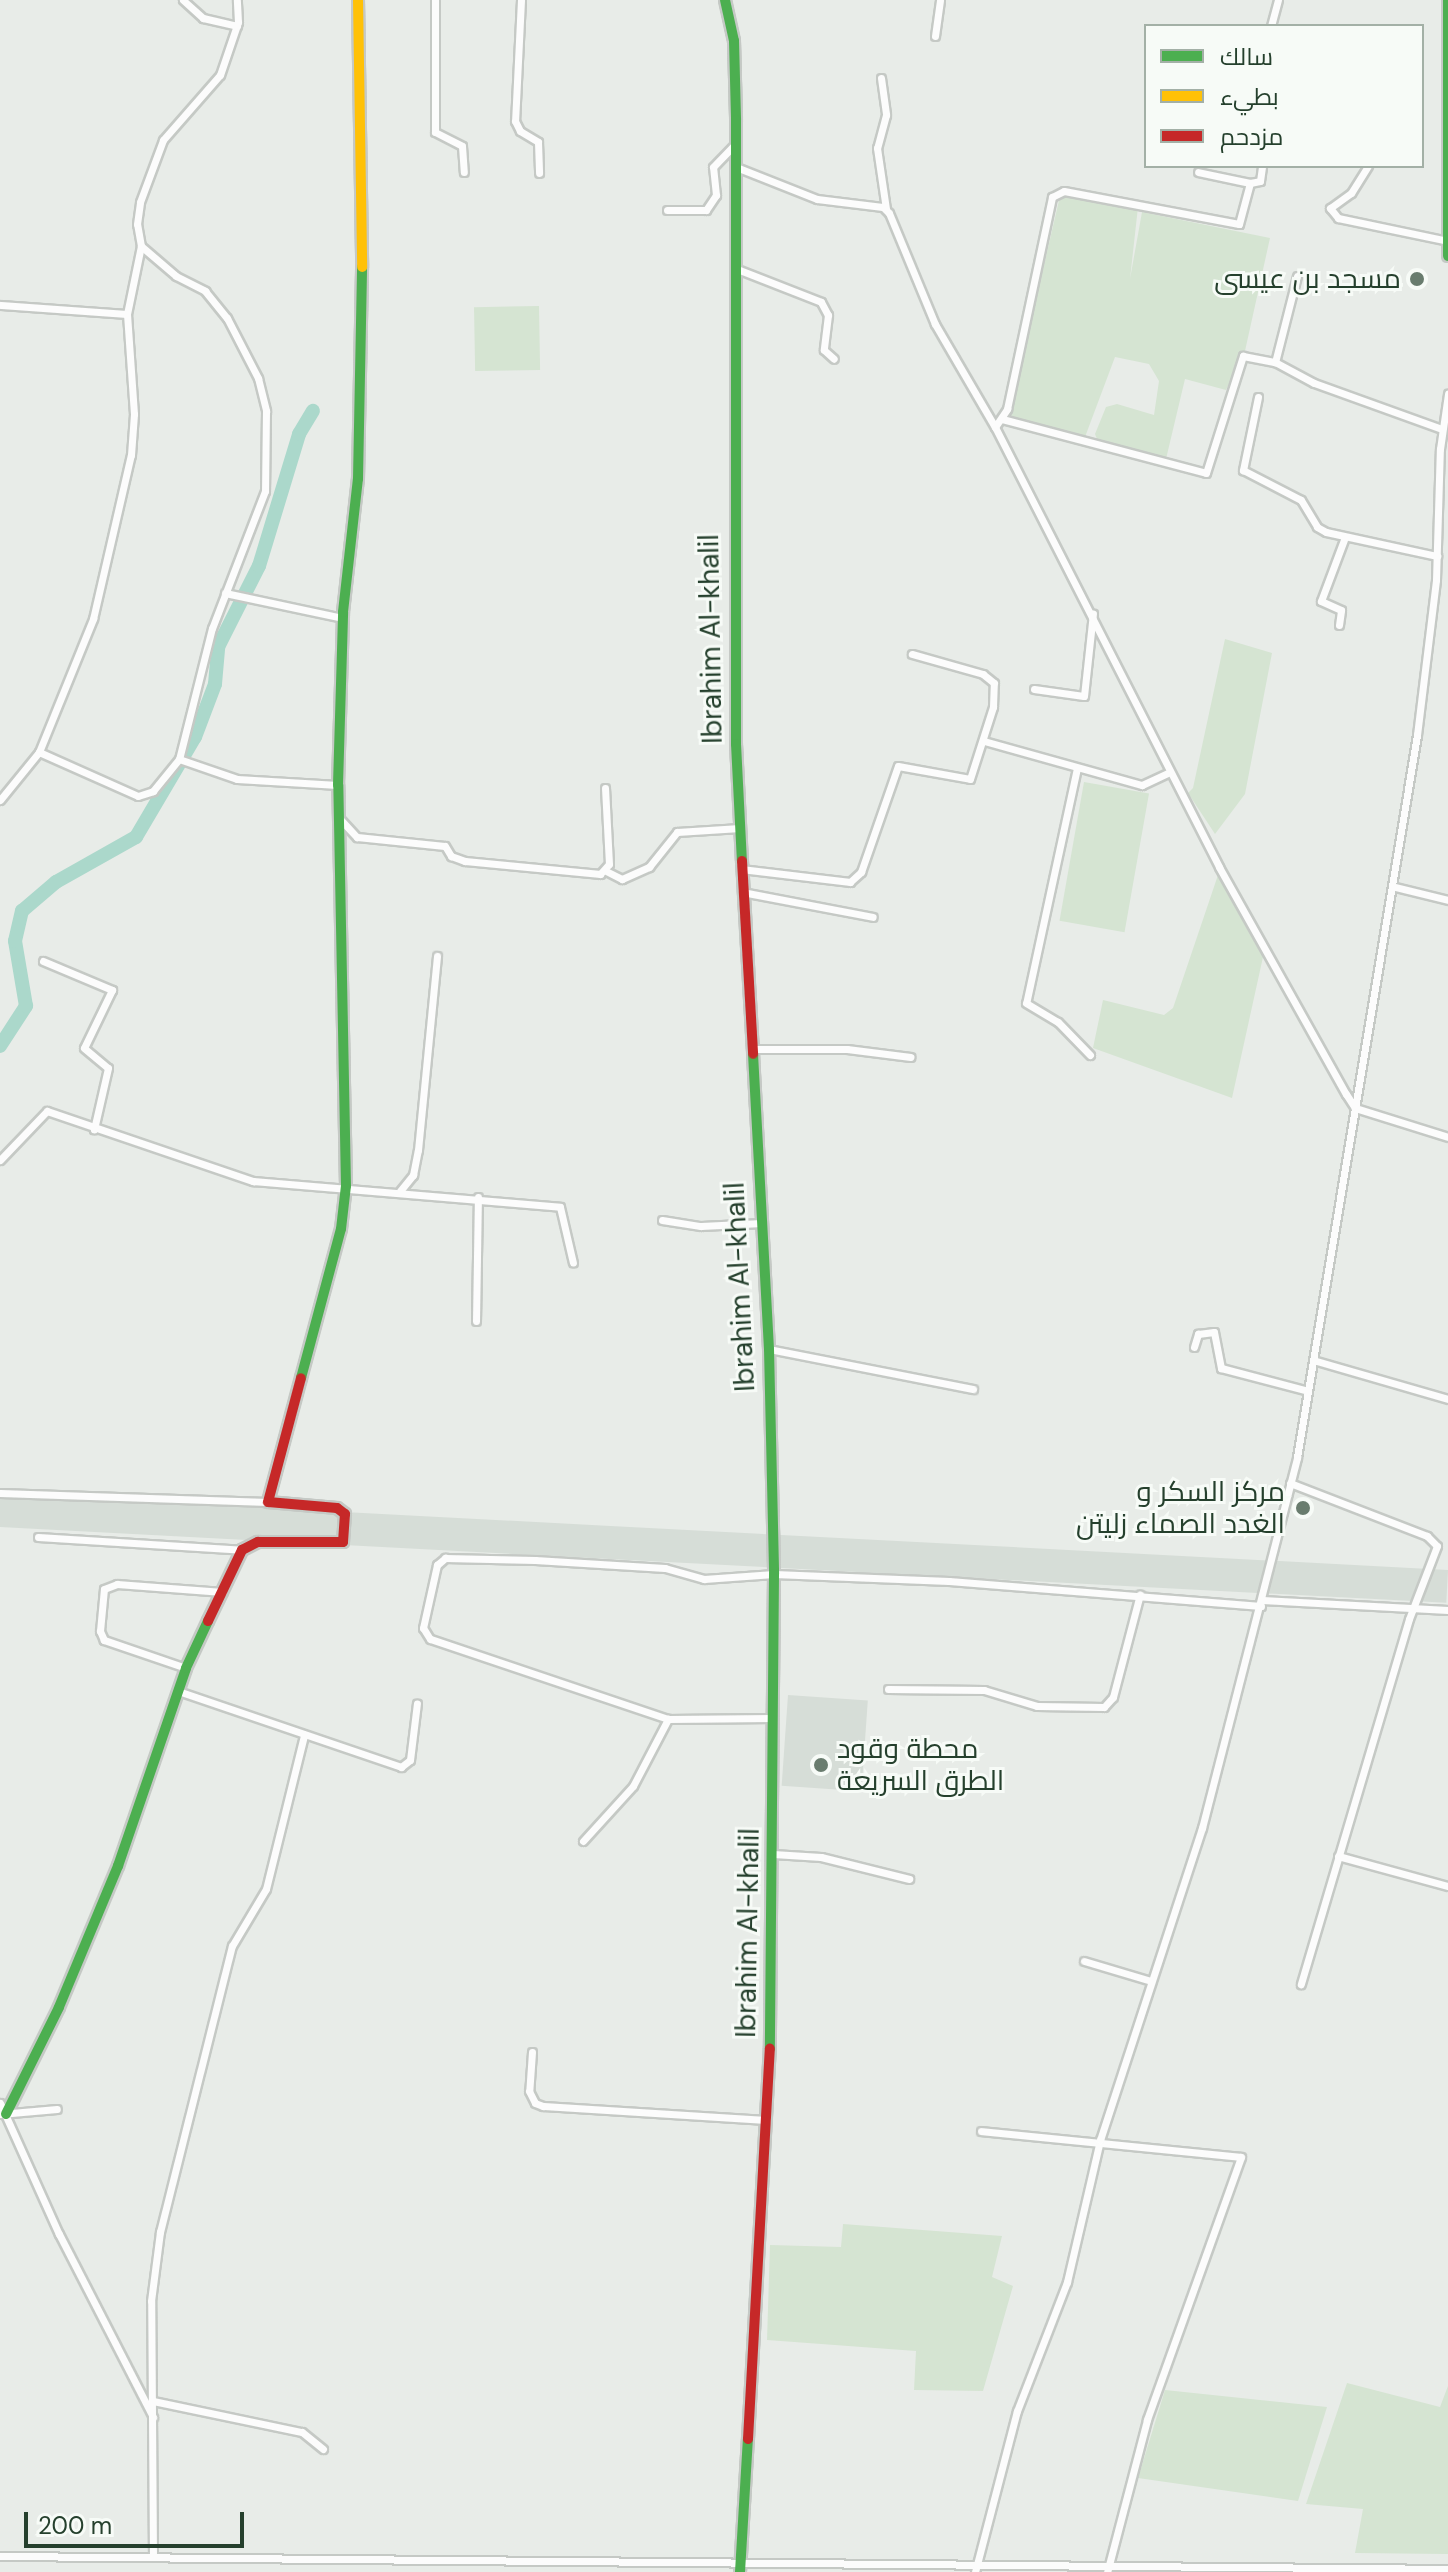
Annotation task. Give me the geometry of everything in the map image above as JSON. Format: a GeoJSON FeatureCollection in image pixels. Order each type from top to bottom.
{"type":"FeatureCollection","features":[{"type":"Feature","properties":{"kind":"main road"},"geometry":{"type":"LineString","coordinates":[[3,2114],[59,2007],[118,1866],[186,1668],[242,1550],[258,1542],[343,1542],[345,1514],[337,1508],[268,1502],[341,1229],[346,1186],[338,785],[343,618],[358,479],[361,374],[364,127],[358,0]]}},
{"type":"Feature","properties":{"kind":"main road","name":"Ibrahim Al-khalil"},"geometry":{"type":"LineString","coordinates":[[725,0],[734,41],[736,142],[734,639],[741,869],[769,1349],[774,1574],[773,1854],[767,2120],[740,2567]]}},
{"type":"Feature","properties":{"kind":"main road"},"geometry":{"type":"LineString","coordinates":[[1448,0],[1448,256]]}},
{"type":"Feature","properties":{"kind":"street"},"geometry":{"type":"LineString","coordinates":[[183,0],[203,18],[237,26]]}},
{"type":"Feature","properties":{"kind":"street"},"geometry":{"type":"LineString","coordinates":[[0,800],[39,752],[93,619],[125,499],[134,414],[127,314],[141,246],[137,224],[150,166],[177,119],[220,75],[237,26],[237,0]]}},
{"type":"Feature","properties":{"kind":"street"},"geometry":{"type":"LineString","coordinates":[[435,0],[435,132],[462,146],[464,172]]}},
{"type":"Feature","properties":{"kind":"street"},"geometry":{"type":"LineString","coordinates":[[521,0],[515,121],[520,131],[538,142],[539,173]]}},
{"type":"Feature","properties":{"kind":"street"},"geometry":{"type":"LineString","coordinates":[[935,36],[940,0]]}},
{"type":"Feature","properties":{"kind":"street"},"geometry":{"type":"LineString","coordinates":[[1272,24],[1278,0]]}},
{"type":"Feature","properties":{"kind":"street"},"geometry":{"type":"LineString","coordinates":[[881,78],[886,115],[877,148],[886,209],[935,324],[995,427],[1093,613],[1170,772],[1355,1108],[1448,1137]]}},
{"type":"Feature","properties":{"kind":"street"},"geometry":{"type":"LineString","coordinates":[[667,210],[706,210],[716,195],[713,167],[736,142]]}},
{"type":"Feature","properties":{"kind":"street"},"geometry":{"type":"LineString","coordinates":[[736,167],[817,199],[886,209]]}},
{"type":"Feature","properties":{"kind":"street"},"geometry":{"type":"LineString","coordinates":[[1198,172],[1250,183],[1260,181],[1262,168]]}},
{"type":"Feature","properties":{"kind":"street"},"geometry":{"type":"LineString","coordinates":[[1367,168],[1351,193],[1330,208],[1338,218],[1448,241]]}},
{"type":"Feature","properties":{"kind":"street"},"geometry":{"type":"LineString","coordinates":[[995,427],[1002,419],[1054,194],[1064,191],[1123,200],[1235,226],[1250,183]]}},
{"type":"Feature","properties":{"kind":"street"},"geometry":{"type":"LineString","coordinates":[[39,752],[138,796],[153,791],[179,759],[225,593],[265,491],[263,400],[240,338],[217,305],[141,246]]}},
{"type":"Feature","properties":{"kind":"street"},"geometry":{"type":"LineString","coordinates":[[737,269],[821,302],[828,315],[824,350],[834,359]]}},
{"type":"Feature","properties":{"kind":"street"},"geometry":{"type":"LineString","coordinates":[[1275,362],[1297,276]]}},
{"type":"Feature","properties":{"kind":"street"},"geometry":{"type":"LineString","coordinates":[[0,305],[127,314]]}},
{"type":"Feature","properties":{"kind":"street"},"geometry":{"type":"LineString","coordinates":[[1002,419],[1206,473],[1243,356],[1275,362],[1314,383],[1442,429]]}},
{"type":"Feature","properties":{"kind":"street"},"geometry":{"type":"LineString","coordinates":[[976,2568],[1025,2383],[1067,2282],[1100,2140],[1202,1828],[1290,1483],[1395,887],[1437,569],[1442,429],[1448,394]]}},
{"type":"Feature","properties":{"kind":"street"},"geometry":{"type":"LineString","coordinates":[[1258,397],[1243,470],[1296,496],[1317,527],[1345,537],[1437,556]]}},
{"type":"Feature","properties":{"kind":"street"},"geometry":{"type":"LineString","coordinates":[[1339,625],[1341,610],[1321,601],[1345,537]]}},
{"type":"Feature","properties":{"kind":"street"},"geometry":{"type":"LineString","coordinates":[[1437,569],[1448,570]]}},
{"type":"Feature","properties":{"kind":"street"},"geometry":{"type":"LineString","coordinates":[[225,593],[343,618]]}},
{"type":"Feature","properties":{"kind":"street"},"geometry":{"type":"LineString","coordinates":[[1034,689],[1084,696],[1093,613]]}},
{"type":"Feature","properties":{"kind":"street"},"geometry":{"type":"LineString","coordinates":[[741,869],[853,880],[861,872],[897,768],[967,781],[984,741],[995,694],[990,677],[912,654]]}},
{"type":"Feature","properties":{"kind":"street"},"geometry":{"type":"LineString","coordinates":[[984,741],[1142,785],[1170,772]]}},
{"type":"Feature","properties":{"kind":"street"},"geometry":{"type":"LineString","coordinates":[[179,759],[237,779],[338,785]]}},
{"type":"Feature","properties":{"kind":"street"},"geometry":{"type":"LineString","coordinates":[[1077,768],[1026,1003],[1058,1022],[1090,1055]]}},
{"type":"Feature","properties":{"kind":"street"},"geometry":{"type":"LineString","coordinates":[[605,788],[606,871]]}},
{"type":"Feature","properties":{"kind":"street"},"geometry":{"type":"LineString","coordinates":[[340,819],[357,837],[445,846],[451,856],[465,861],[606,871],[622,879],[649,867],[677,832],[740,828]]}},
{"type":"Feature","properties":{"kind":"street"},"geometry":{"type":"LineString","coordinates":[[1395,887],[1448,900]]}},
{"type":"Feature","properties":{"kind":"street"},"geometry":{"type":"LineString","coordinates":[[742,892],[873,917]]}},
{"type":"Feature","properties":{"kind":"street"},"geometry":{"type":"LineString","coordinates":[[400,1191],[413,1175],[418,1150],[437,956]]}},
{"type":"Feature","properties":{"kind":"street"},"geometry":{"type":"LineString","coordinates":[[43,961],[112,990],[84,1048],[108,1068],[94,1129]]}},
{"type":"Feature","properties":{"kind":"street"},"geometry":{"type":"LineString","coordinates":[[752,1049],[847,1049],[911,1057]]}},
{"type":"Feature","properties":{"kind":"street"},"geometry":{"type":"LineString","coordinates":[[0,1160],[42,1113],[253,1181],[478,1197],[560,1207],[573,1263]]}},
{"type":"Feature","properties":{"kind":"street"},"geometry":{"type":"LineString","coordinates":[[476,1321],[478,1197]]}},
{"type":"Feature","properties":{"kind":"street"},"geometry":{"type":"LineString","coordinates":[[662,1220],[701,1226],[762,1223]]}},
{"type":"Feature","properties":{"kind":"street"},"geometry":{"type":"LineString","coordinates":[[1194,1347],[1198,1334],[1214,1332],[1221,1368],[1308,1391]]}},
{"type":"Feature","properties":{"kind":"street"},"geometry":{"type":"LineString","coordinates":[[769,1349],[973,1389]]}},
{"type":"Feature","properties":{"kind":"street"},"geometry":{"type":"LineString","coordinates":[[1313,1360],[1448,1399]]}},
{"type":"Feature","properties":{"kind":"street"},"geometry":{"type":"LineString","coordinates":[[1290,1483],[1435,1540],[1433,1563],[1413,1609],[1301,1984]]}},
{"type":"Feature","properties":{"kind":"street"},"geometry":{"type":"LineString","coordinates":[[0,1493],[268,1502]]}},
{"type":"Feature","properties":{"kind":"street"},"geometry":{"type":"LineString","coordinates":[[38,1537],[242,1550]]}},
{"type":"Feature","properties":{"kind":"street"},"geometry":{"type":"LineString","coordinates":[[773,1718],[668,1719],[430,1639],[423,1628],[440,1561],[665,1568],[704,1579],[774,1574],[1261,1603],[1448,1610]]}},
{"type":"Feature","properties":{"kind":"street"},"geometry":{"type":"LineString","coordinates":[[186,1668],[101,1637],[104,1589],[117,1584],[223,1592]]}},
{"type":"Feature","properties":{"kind":"street"},"geometry":{"type":"LineString","coordinates":[[888,1689],[984,1690],[1037,1706],[1104,1707],[1113,1697],[1140,1594]]}},
{"type":"Feature","properties":{"kind":"street"},"geometry":{"type":"LineString","coordinates":[[178,1691],[401,1767],[410,1760],[417,1703]]}},
{"type":"Feature","properties":{"kind":"street"},"geometry":{"type":"LineString","coordinates":[[583,1841],[633,1786],[668,1719]]}},
{"type":"Feature","properties":{"kind":"street"},"geometry":{"type":"LineString","coordinates":[[153,2557],[156,2424],[151,2301],[160,2232],[228,1961],[266,1889],[304,1735]]}},
{"type":"Feature","properties":{"kind":"street"},"geometry":{"type":"LineString","coordinates":[[773,1854],[821,1857],[909,1879]]}},
{"type":"Feature","properties":{"kind":"street"},"geometry":{"type":"LineString","coordinates":[[1338,1856],[1448,1886]]}},
{"type":"Feature","properties":{"kind":"street"},"geometry":{"type":"LineString","coordinates":[[1084,1961],[1151,1981]]}},
{"type":"Feature","properties":{"kind":"street"},"geometry":{"type":"LineString","coordinates":[[532,2052],[529,2091],[535,2103],[543,2106],[767,2120]]}},
{"type":"Feature","properties":{"kind":"street"},"geometry":{"type":"LineString","coordinates":[[0,2103],[59,2234],[156,2424]]}},
{"type":"Feature","properties":{"kind":"street"},"geometry":{"type":"LineString","coordinates":[[3,2114],[57,2109]]}},
{"type":"Feature","properties":{"kind":"street"},"geometry":{"type":"LineString","coordinates":[[981,2131],[1100,2140],[1241,2157],[1147,2420],[1108,2569]]}},
{"type":"Feature","properties":{"kind":"street"},"geometry":{"type":"LineString","coordinates":[[153,2401],[302,2432],[323,2449]]}},
{"type":"Feature","properties":{"kind":"street"},"geometry":{"type":"LineString","coordinates":[[0,2556],[740,2567],[1448,2569]]}},
{"type":"Feature","properties":{"kind":"shaded area"},"geometry":{"type":"Polygon","coordinates":[[[0,1494],[1448,1570],[1446,1603],[0,1527],[0,1494]]]}},
{"type":"Feature","properties":{"kind":"shaded area"},"geometry":{"type":"Polygon","coordinates":[[[788,1695],[868,1701],[861,1791],[782,1786],[788,1695]]]}},
{"type":"Feature","properties":{"kind":"green space"},"geometry":{"type":"Polygon","coordinates":[[[1060,196],[1138,207],[1130,279],[1142,212],[1270,238],[1245,351],[1226,390],[1185,379],[1166,459],[1097,439],[1095,434],[1106,407],[1117,404],[1154,415],[1159,381],[1149,364],[1115,357],[1085,437],[1009,416],[1060,196]]]}},
{"type":"Feature","properties":{"kind":"green space"},"geometry":{"type":"Polygon","coordinates":[[[539,306],[540,370],[475,371],[474,307],[539,306]]]}},
{"type":"Feature","properties":{"kind":"green space"},"geometry":{"type":"Polygon","coordinates":[[[1225,639],[1272,653],[1245,794],[1215,834],[1188,793],[1193,788],[1225,639]]]}},
{"type":"Feature","properties":{"kind":"green space"},"geometry":{"type":"Polygon","coordinates":[[[1084,782],[1149,793],[1125,932],[1060,921],[1084,782]]]}},
{"type":"Feature","properties":{"kind":"green space"},"geometry":{"type":"Polygon","coordinates":[[[1218,875],[1263,957],[1232,1098],[1093,1048],[1103,1000],[1164,1015],[1173,1008],[1218,875]]]}},
{"type":"Feature","properties":{"kind":"green space"},"geometry":{"type":"Polygon","coordinates":[[[843,2224],[1002,2236],[992,2277],[1013,2286],[983,2391],[914,2390],[916,2351],[767,2340],[770,2245],[841,2247],[843,2224]]]}},
{"type":"Feature","properties":{"kind":"green space"},"geometry":{"type":"Polygon","coordinates":[[[1347,2383],[1440,2407],[1448,2386],[1448,2554],[1355,2553],[1363,2509],[1306,2504],[1347,2383]]]}},
{"type":"Feature","properties":{"kind":"green space"},"geometry":{"type":"Polygon","coordinates":[[[1165,2390],[1327,2407],[1298,2501],[1138,2478],[1165,2390]]]}},
{"type":"Feature","properties":{"kind":"waterway"},"geometry":{"type":"LineString","coordinates":[[0,1046],[26,1006],[15,941],[22,911],[56,882],[136,837],[195,737],[215,684],[218,647],[259,566],[299,434],[313,411]]}},
{"type":"Feature","properties":{"kind":"traffic: fast"},"geometry":{"type":"LineString","coordinates":[[725,0],[734,41],[736,120],[736,744],[742,861]]}},
{"type":"Feature","properties":{"kind":"traffic: fast"},"geometry":{"type":"LineString","coordinates":[[1448,0],[1448,256]]}},
{"type":"Feature","properties":{"kind":"traffic: fast"},"geometry":{"type":"LineString","coordinates":[[301,1378],[341,1229],[346,1186],[338,785],[343,612],[358,479],[362,267]]}},
{"type":"Feature","properties":{"kind":"traffic: fast"},"geometry":{"type":"LineString","coordinates":[[753,1054],[769,1349],[774,1574],[770,2049]]}},
{"type":"Feature","properties":{"kind":"traffic: fast"},"geometry":{"type":"LineString","coordinates":[[6,2114],[59,2007],[118,1866],[186,1668],[208,1621]]}},
{"type":"Feature","properties":{"kind":"traffic: fast"},"geometry":{"type":"LineString","coordinates":[[740,2572],[748,2439]]}},
{"type":"Feature","properties":{"kind":"traffic: slow"},"geometry":{"type":"LineString","coordinates":[[358,0],[362,267]]}},
{"type":"Feature","properties":{"kind":"traffic: jam"},"geometry":{"type":"LineString","coordinates":[[742,861],[753,1054]]}},
{"type":"Feature","properties":{"kind":"traffic: jam"},"geometry":{"type":"LineString","coordinates":[[208,1621],[242,1550],[258,1542],[343,1542],[345,1514],[337,1508],[268,1502],[301,1378]]}},
{"type":"Feature","properties":{"kind":"traffic: jam"},"geometry":{"type":"LineString","coordinates":[[748,2439],[770,2049]]}},
{"type":"Feature","properties":{"kind":"place","name":"مسجد بن عيسى"},"geometry":{"type":"Point","coordinates":[1417,279]}},
{"type":"Feature","properties":{"kind":"place","name":"مركز السكر و الغدد الصماء زليتن"},"geometry":{"type":"Point","coordinates":[1303,1508]}},
{"type":"Feature","properties":{"kind":"place","name":"محطة وقود الطرق السريعة"},"geometry":{"type":"Point","coordinates":[821,1765]}}]}
